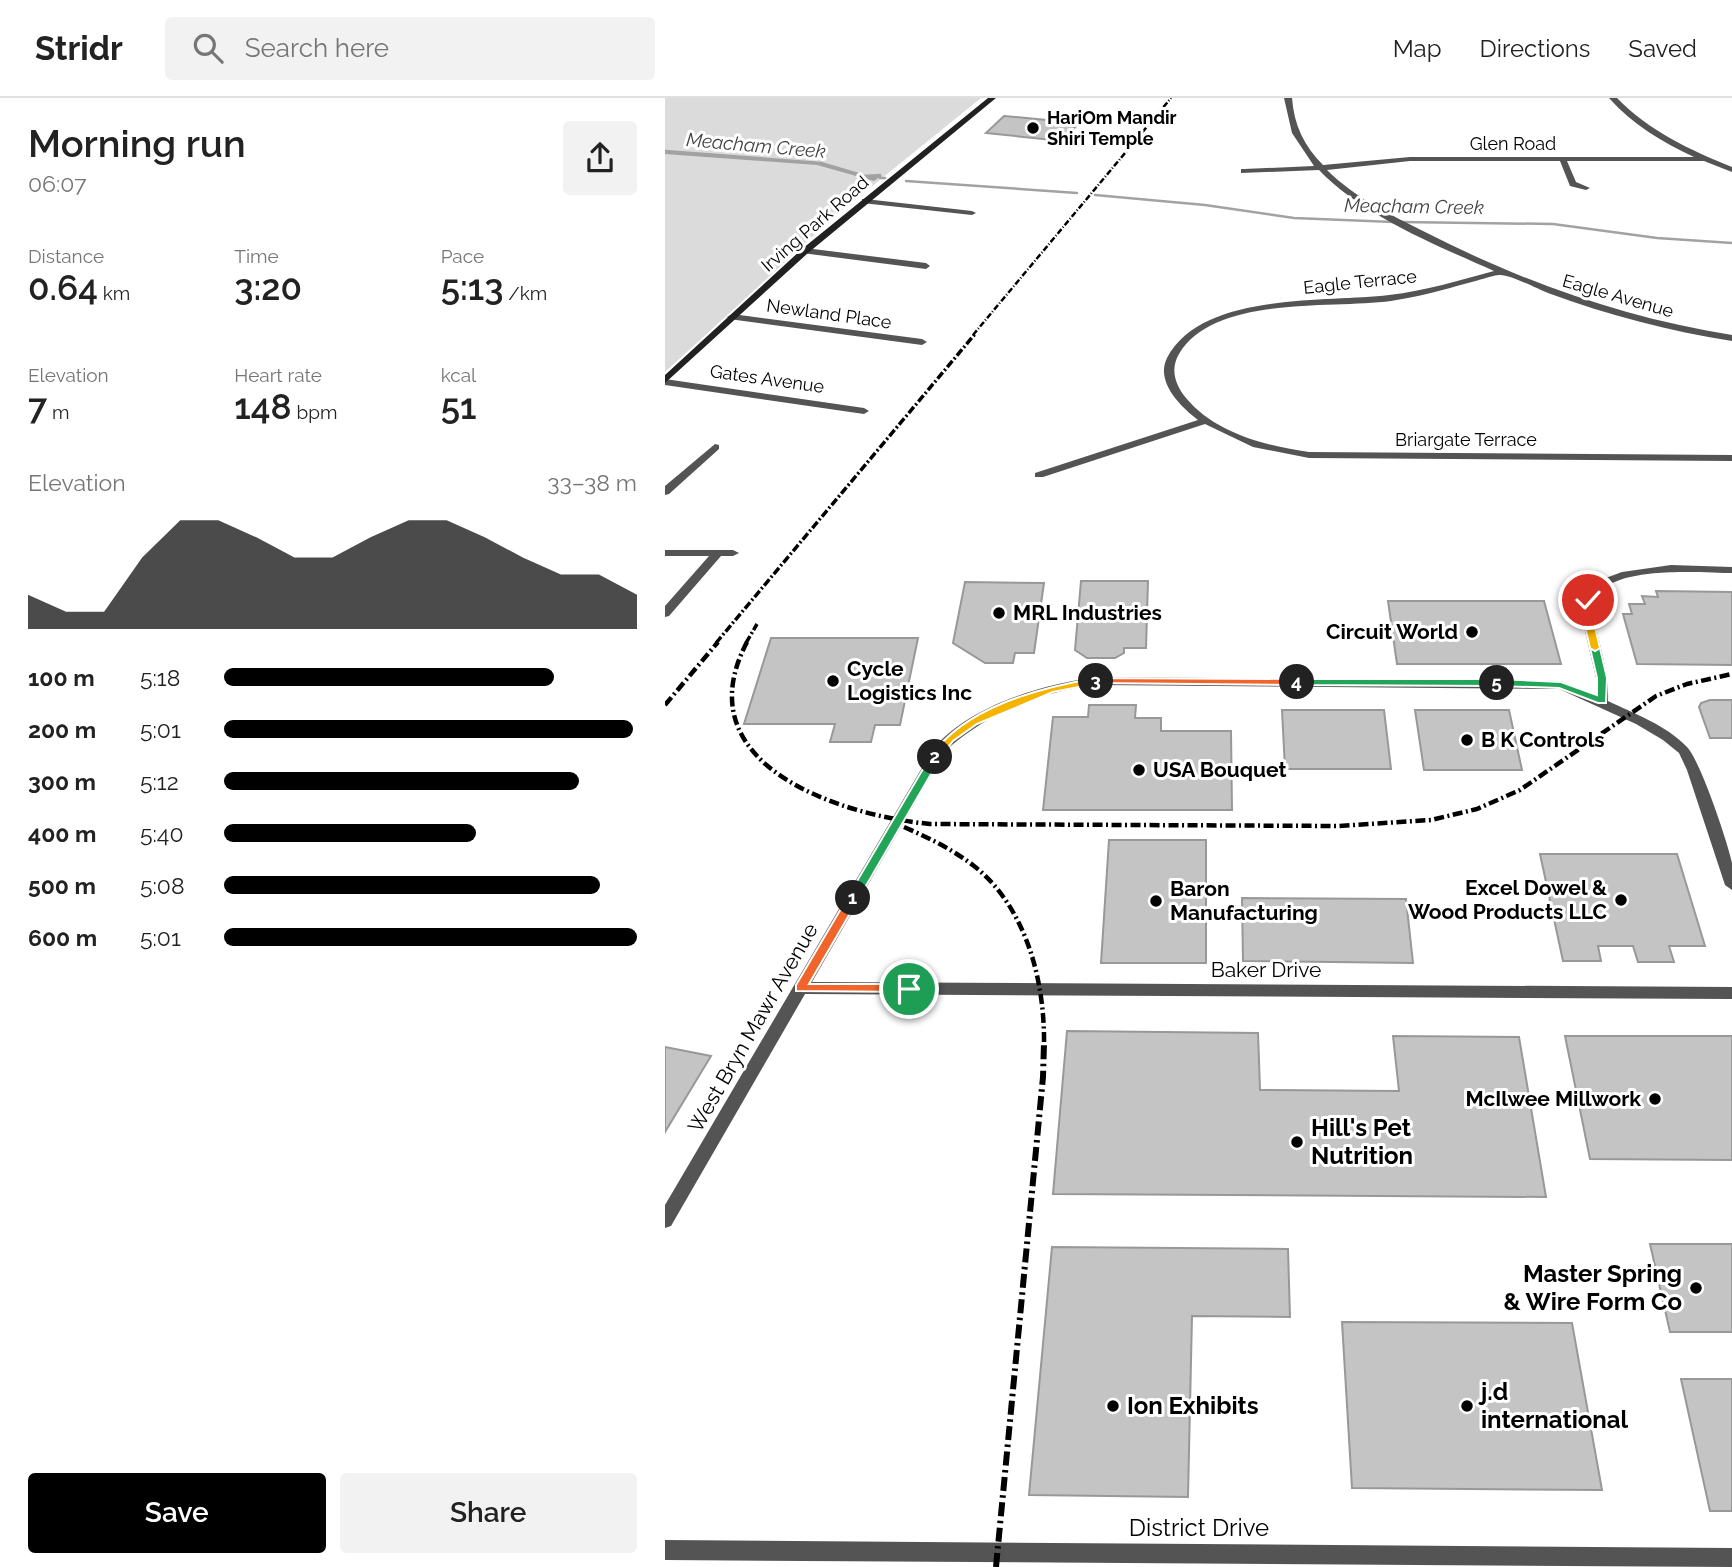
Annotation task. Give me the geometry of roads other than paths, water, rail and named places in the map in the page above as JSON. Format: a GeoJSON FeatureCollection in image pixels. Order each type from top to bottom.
{"type":"FeatureCollection","features":[{"type":"Feature","properties":{"kind":"main road","name":"Irving Park Road"},"geometry":{"type":"LineString","coordinates":[[665,381],[805,251],[992,98]]}},
{"type":"Feature","properties":{"kind":"street","name":"Eagle Avenue"},"geometry":{"type":"LineString","coordinates":[[1288,98],[1297,135],[1321,168],[1347,190],[1406,226],[1500,272],[1592,308],[1667,327],[1732,338]]}},
{"type":"Feature","properties":{"kind":"street"},"geometry":{"type":"LineString","coordinates":[[1613,98],[1650,131],[1732,170]]}},
{"type":"Feature","properties":{"kind":"street","name":"Glen Road"},"geometry":{"type":"LineString","coordinates":[[1244,171],[1321,168],[1411,159],[1704,159]]}},
{"type":"Feature","properties":{"kind":"street"},"geometry":{"type":"LineString","coordinates":[[1563,160],[1573,184],[1586,188]]}},
{"type":"Feature","properties":{"kind":"street"},"geometry":{"type":"LineString","coordinates":[[865,201],[972,213]]}},
{"type":"Feature","properties":{"kind":"street"},"geometry":{"type":"LineString","coordinates":[[805,251],[926,265]]}},
{"type":"Feature","properties":{"kind":"street","name":"Eagle Terrace"},"geometry":{"type":"LineString","coordinates":[[1206,421],[1188,407],[1172,385],[1168,371],[1170,359],[1179,344],[1195,331],[1223,318],[1278,306],[1399,297],[1500,272]]}},
{"type":"Feature","properties":{"kind":"street","name":"Newland Place"},"geometry":{"type":"LineString","coordinates":[[732,317],[922,342]]}},
{"type":"Feature","properties":{"kind":"street","name":"Gates Avenue"},"geometry":{"type":"LineString","coordinates":[[665,381],[864,411]]}},
{"type":"Feature","properties":{"kind":"street"},"geometry":{"type":"LineString","coordinates":[[1039,475],[1206,421]]}},
{"type":"Feature","properties":{"kind":"street","name":"Briargate Terrace"},"geometry":{"type":"LineString","coordinates":[[1206,421],[1251,443],[1311,456],[1732,458]]}},
{"type":"Feature","properties":{"kind":"street"},"geometry":{"type":"LineString","coordinates":[[665,492],[715,447]]}},
{"type":"Feature","properties":{"kind":"street"},"geometry":{"type":"LineString","coordinates":[[665,553],[733,553]]}},
{"type":"Feature","properties":{"kind":"street"},"geometry":{"type":"LineString","coordinates":[[665,613],[718,553]]}},
{"type":"Feature","properties":{"kind":"street"},"geometry":{"type":"LineString","coordinates":[[1602,701],[1602,678],[1586,610],[1588,600],[1600,585],[1638,571],[1732,570]]}},
{"type":"Feature","properties":{"kind":"street","name":"West Bryn Mawr Avenue"},"geometry":{"type":"LineString","coordinates":[[665,1221],[940,749],[973,722],[1051,689],[1098,681],[1561,685],[1602,701],[1660,732],[1684,751],[1694,770],[1732,885]]}},
{"type":"Feature","properties":{"kind":"street","name":"Baker Drive"},"geometry":{"type":"LineString","coordinates":[[800,988],[1732,993]]}},
{"type":"Feature","properties":{"kind":"street","name":"District Drive"},"geometry":{"type":"LineString","coordinates":[[665,1550],[1732,1558]]}},
{"type":"Feature","properties":{"kind":"waterway","name":"Meacham Creek"},"geometry":{"type":"LineString","coordinates":[[665,151],[821,163],[865,176],[880,175],[880,178],[885,178]]}},
{"type":"Feature","properties":{"kind":"waterway","name":"Meacham Creek"},"geometry":{"type":"LineString","coordinates":[[906,181],[1077,193]]}},
{"type":"Feature","properties":{"kind":"waterway","name":"Meacham Creek"},"geometry":{"type":"LineString","coordinates":[[1095,195],[1205,205],[1294,218],[1393,222]]}},
{"type":"Feature","properties":{"kind":"waterway","name":"Meacham Creek"},"geometry":{"type":"LineString","coordinates":[[1402,222],[1553,224],[1657,238],[1732,243]]}},
{"type":"Feature","properties":{"kind":"railway"},"geometry":{"type":"LineString","coordinates":[[973,335],[1171,98]]}},
{"type":"Feature","properties":{"kind":"railway"},"geometry":{"type":"LineString","coordinates":[[716,643],[975,334]]}},
{"type":"Feature","properties":{"kind":"railway"},"geometry":{"type":"LineString","coordinates":[[746,643],[757,624]]}},
{"type":"Feature","properties":{"kind":"railway"},"geometry":{"type":"LineString","coordinates":[[665,705],[718,642]]}},
{"type":"Feature","properties":{"kind":"railway"},"geometry":{"type":"LineString","coordinates":[[747,642],[733,684],[736,721],[753,751],[780,775],[815,795],[893,819],[930,824],[1338,826],[1431,820],[1477,809],[1520,790],[1656,696],[1687,684],[1732,674]]}},
{"type":"Feature","properties":{"kind":"railway"},"geometry":{"type":"LineString","coordinates":[[904,827],[966,860],[992,883],[1007,902],[1029,947],[1036,971],[1041,996],[1044,1044]]}},
{"type":"Feature","properties":{"kind":"railway"},"geometry":{"type":"LineString","coordinates":[[996,1567],[1044,1044]]}},
{"type":"Feature","properties":{"kind":"place","name":"HariOm Mandir Shiri Temple"},"geometry":{"type":"Point","coordinates":[1033,128]}},
{"type":"Feature","properties":{"kind":"place","name":"MRL Industries"},"geometry":{"type":"Point","coordinates":[999,613]}},
{"type":"Feature","properties":{"kind":"place","name":"Circuit World"},"geometry":{"type":"Point","coordinates":[1472,632]}},
{"type":"Feature","properties":{"kind":"place","name":"Cycle Logistics Inc"},"geometry":{"type":"Point","coordinates":[833,681]}},
{"type":"Feature","properties":{"kind":"place","name":"B K Controls"},"geometry":{"type":"Point","coordinates":[1467,740]}},
{"type":"Feature","properties":{"kind":"place","name":"USA Bouquet"},"geometry":{"type":"Point","coordinates":[1139,770]}},
{"type":"Feature","properties":{"kind":"place","name":"Excel Dowel & Wood Products LLC"},"geometry":{"type":"Point","coordinates":[1621,900]}},
{"type":"Feature","properties":{"kind":"place","name":"Baron Manufacturing"},"geometry":{"type":"Point","coordinates":[1156,901]}},
{"type":"Feature","properties":{"kind":"place","name":"McIlwee Millwork"},"geometry":{"type":"Point","coordinates":[1655,1099]}},
{"type":"Feature","properties":{"kind":"place","name":"Hill's Pet Nutrition"},"geometry":{"type":"Point","coordinates":[1297,1142]}},
{"type":"Feature","properties":{"kind":"place","name":"Master Spring & Wire Form Co"},"geometry":{"type":"Point","coordinates":[1696,1288]}},
{"type":"Feature","properties":{"kind":"place","name":"Ion Exhibits"},"geometry":{"type":"Point","coordinates":[1113,1406]}},
{"type":"Feature","properties":{"kind":"place","name":"j.d international"},"geometry":{"type":"Point","coordinates":[1467,1406]}}]}
